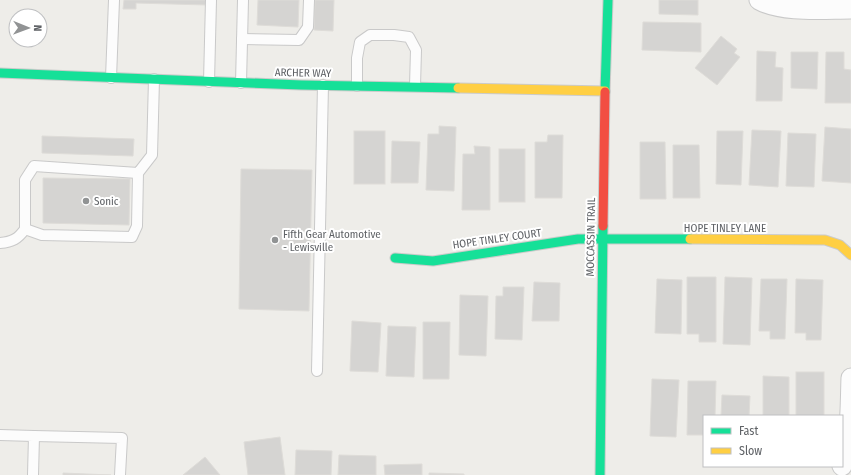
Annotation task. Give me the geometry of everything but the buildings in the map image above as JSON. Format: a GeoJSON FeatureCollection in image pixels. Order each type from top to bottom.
{"type":"FeatureCollection","features":[{"type":"Feature","properties":{"kind":"street","name":"MOCCASSIN TRAIL"},"geometry":{"type":"LineString","coordinates":[[600,475],[602,239],[608,0]]}},
{"type":"Feature","properties":{"kind":"street"},"geometry":{"type":"LineString","coordinates":[[759,0],[768,5],[781,7],[851,9]]}},
{"type":"Feature","properties":{"kind":"street","name":"ARCHER WAY"},"geometry":{"type":"LineString","coordinates":[[0,73],[241,83],[605,91]]}},
{"type":"Feature","properties":{"kind":"street","name":"HOPE TINLEY COURT"},"geometry":{"type":"LineString","coordinates":[[395,258],[433,260],[575,239],[602,239]]}},
{"type":"Feature","properties":{"kind":"street","name":"HOPE TINLEY LANE"},"geometry":{"type":"LineString","coordinates":[[602,239],[825,240],[834,242],[848,252]]}},
{"type":"Feature","properties":{"kind":"street"},"geometry":{"type":"LineString","coordinates":[[843,464],[845,461],[849,441],[851,378]]}},
{"type":"Feature","properties":{"kind":"lane"},"geometry":{"type":"LineString","coordinates":[[111,78],[114,0]]}},
{"type":"Feature","properties":{"kind":"lane"},"geometry":{"type":"LineString","coordinates":[[210,82],[211,0]]}},
{"type":"Feature","properties":{"kind":"lane"},"geometry":{"type":"LineString","coordinates":[[241,83],[243,0]]}},
{"type":"Feature","properties":{"kind":"lane"},"geometry":{"type":"LineString","coordinates":[[242,38],[299,40],[308,27],[308,0]]}},
{"type":"Feature","properties":{"kind":"lane"},"geometry":{"type":"LineString","coordinates":[[357,86],[357,58],[360,42],[370,35],[394,35],[409,37],[416,50],[415,86]]}},
{"type":"Feature","properties":{"kind":"lane"},"geometry":{"type":"LineString","coordinates":[[25,229],[42,236],[132,237],[138,226],[138,173],[152,155],[154,79]]}},
{"type":"Feature","properties":{"kind":"lane"},"geometry":{"type":"LineString","coordinates":[[317,371],[324,85]]}},
{"type":"Feature","properties":{"kind":"lane"},"geometry":{"type":"LineString","coordinates":[[0,243],[8,243],[18,238],[25,229],[25,180],[34,166],[138,173]]}},
{"type":"Feature","properties":{"kind":"lane"},"geometry":{"type":"LineString","coordinates":[[0,435],[122,438],[120,475]]}},
{"type":"Feature","properties":{"kind":"lane"},"geometry":{"type":"LineString","coordinates":[[33,475],[34,436]]}},
{"type":"Feature","properties":{"kind":"traffic: fast"},"geometry":{"type":"LineString","coordinates":[[605,92],[608,0]]}},
{"type":"Feature","properties":{"kind":"traffic: fast"},"geometry":{"type":"LineString","coordinates":[[0,73],[301,85],[458,88]]}},
{"type":"Feature","properties":{"kind":"traffic: fast"},"geometry":{"type":"LineString","coordinates":[[600,475],[603,226]]}},
{"type":"Feature","properties":{"kind":"traffic: fast"},"geometry":{"type":"LineString","coordinates":[[395,258],[433,261],[578,239],[690,239]]}},
{"type":"Feature","properties":{"kind":"traffic: slow"},"geometry":{"type":"LineString","coordinates":[[458,88],[605,91]]}},
{"type":"Feature","properties":{"kind":"traffic: slow"},"geometry":{"type":"LineString","coordinates":[[690,239],[825,240],[840,245],[851,255]]}},
{"type":"Feature","properties":{"kind":"traffic: jam"},"geometry":{"type":"LineString","coordinates":[[603,226],[605,92]]}},
{"type":"Feature","properties":{"kind":"place","name":"Sonic"},"geometry":{"type":"Point","coordinates":[86,201]}},
{"type":"Feature","properties":{"kind":"place","name":"Fifth Gear Automotive - Lewisville"},"geometry":{"type":"Point","coordinates":[275,240]}}]}
